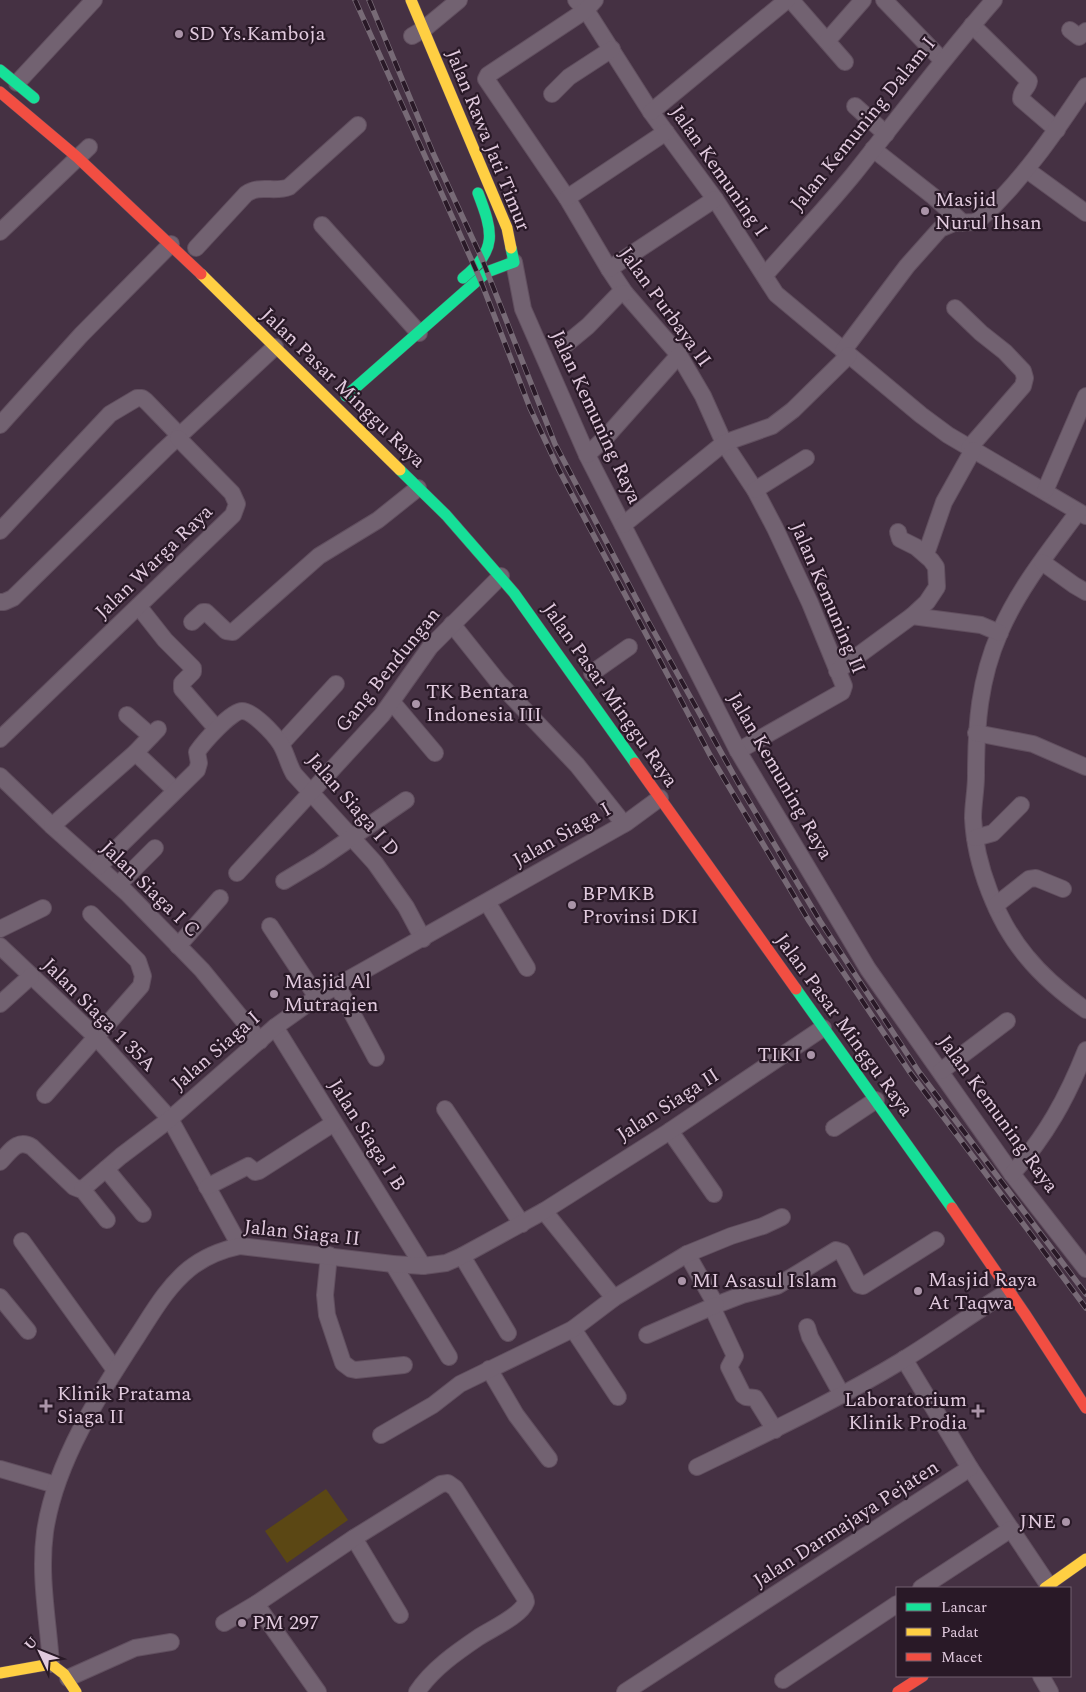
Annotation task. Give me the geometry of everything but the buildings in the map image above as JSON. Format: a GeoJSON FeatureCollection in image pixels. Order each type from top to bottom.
{"type":"FeatureCollection","features":[{"type":"Feature","properties":{"kind":"main road","name":"Jalan Rawa Jati Timur"},"geometry":{"type":"LineString","coordinates":[[347,396],[412,326],[487,272],[514,262],[507,228],[414,34],[411,0]]}},
{"type":"Feature","properties":{"kind":"main road"},"geometry":{"type":"LineString","coordinates":[[0,70],[45,108]]}},
{"type":"Feature","properties":{"kind":"main road","name":"Jalan Pasar Minggu Raya"},"geometry":{"type":"LineString","coordinates":[[1,95],[83,152],[171,244],[446,515],[501,576],[654,803],[819,1030],[867,1105],[1006,1293],[1086,1408]]}},
{"type":"Feature","properties":{"kind":"main road","name":"Jalan Rawa Jati Timur"},"geometry":{"type":"LineString","coordinates":[[453,287],[474,269],[482,259],[489,244],[486,213],[475,186]]}},
{"type":"Feature","properties":{"kind":"main road"},"geometry":{"type":"LineString","coordinates":[[486,213],[507,228]]}},
{"type":"Feature","properties":{"kind":"main road"},"geometry":{"type":"LineString","coordinates":[[1047,1587],[1086,1559]]}},
{"type":"Feature","properties":{"kind":"main road"},"geometry":{"type":"LineString","coordinates":[[0,1673],[50,1664],[60,1670],[72,1685]]}},
{"type":"Feature","properties":{"kind":"main road"},"geometry":{"type":"LineString","coordinates":[[898,1692],[919,1683]]}},
{"type":"Feature","properties":{"kind":"street"},"geometry":{"type":"LineString","coordinates":[[17,83],[94,0]]}},
{"type":"Feature","properties":{"kind":"street"},"geometry":{"type":"LineString","coordinates":[[414,34],[459,0]]}},
{"type":"Feature","properties":{"kind":"street"},"geometry":{"type":"LineString","coordinates":[[651,112],[789,0],[845,62]]}},
{"type":"Feature","properties":{"kind":"street"},"geometry":{"type":"LineString","coordinates":[[827,41],[863,0]]}},
{"type":"Feature","properties":{"kind":"street"},"geometry":{"type":"LineString","coordinates":[[884,0],[942,60]]}},
{"type":"Feature","properties":{"kind":"street","name":"Jalan Kemuning Dalam I"},"geometry":{"type":"LineString","coordinates":[[765,275],[886,134],[942,60],[994,0]]}},
{"type":"Feature","properties":{"kind":"street","name":"Jalan Kemuning I"},"geometry":{"type":"LineString","coordinates":[[586,3],[612,50],[651,112],[715,199],[776,294],[921,415],[948,435],[1082,514]]}},
{"type":"Feature","properties":{"kind":"street","name":"Jalan Purbaya II"},"geometry":{"type":"LineString","coordinates":[[586,3],[488,75],[486,79],[567,198],[625,293],[679,355],[703,396],[724,443]]}},
{"type":"Feature","properties":{"kind":"street"},"geometry":{"type":"LineString","coordinates":[[972,25],[1029,81],[1029,84],[1021,92],[1021,99],[1057,130]]}},
{"type":"Feature","properties":{"kind":"street"},"geometry":{"type":"LineString","coordinates":[[552,94],[569,77],[612,50]]}},
{"type":"Feature","properties":{"kind":"street"},"geometry":{"type":"LineString","coordinates":[[623,525],[724,443],[772,426],[793,410],[846,353],[907,266],[927,243],[946,225],[979,220],[1027,170],[1057,130],[1086,86]]}},
{"type":"Feature","properties":{"kind":"street"},"geometry":{"type":"LineString","coordinates":[[855,106],[886,134]]}},
{"type":"Feature","properties":{"kind":"street"},"geometry":{"type":"LineString","coordinates":[[196,249],[246,194],[255,189],[278,190],[289,187],[358,125]]}},
{"type":"Feature","properties":{"kind":"street"},"geometry":{"type":"LineString","coordinates":[[567,198],[666,132]]}},
{"type":"Feature","properties":{"kind":"street"},"geometry":{"type":"LineString","coordinates":[[873,149],[934,196],[962,223]]}},
{"type":"Feature","properties":{"kind":"street"},"geometry":{"type":"LineString","coordinates":[[0,232],[83,152]]}},
{"type":"Feature","properties":{"kind":"street"},"geometry":{"type":"LineString","coordinates":[[1027,170],[1086,213]]}},
{"type":"Feature","properties":{"kind":"street"},"geometry":{"type":"LineString","coordinates":[[609,269],[715,199]]}},
{"type":"Feature","properties":{"kind":"street"},"geometry":{"type":"LineString","coordinates":[[322,225],[412,326]]}},
{"type":"Feature","properties":{"kind":"street"},"geometry":{"type":"LineString","coordinates":[[0,425],[81,335],[171,244]]}},
{"type":"Feature","properties":{"kind":"street","name":"Jalan Kemuning Raya"},"geometry":{"type":"LineString","coordinates":[[514,262],[523,309],[587,455],[738,751],[868,969],[1012,1174],[1084,1262]]}},
{"type":"Feature","properties":{"kind":"street"},"geometry":{"type":"LineString","coordinates":[[565,345],[588,326],[618,295],[625,293]]}},
{"type":"Feature","properties":{"kind":"street"},"geometry":{"type":"LineString","coordinates":[[926,554],[944,502],[970,449],[1024,386],[1026,378],[1023,371],[1005,352],[981,333],[955,308]]}},
{"type":"Feature","properties":{"kind":"street"},"geometry":{"type":"LineString","coordinates":[[0,602],[13,598],[164,450],[275,347]]}},
{"type":"Feature","properties":{"kind":"street"},"geometry":{"type":"LineString","coordinates":[[587,455],[607,436],[679,355]]}},
{"type":"Feature","properties":{"kind":"street"},"geometry":{"type":"LineString","coordinates":[[1045,491],[1086,396]]}},
{"type":"Feature","properties":{"kind":"street"},"geometry":{"type":"LineString","coordinates":[[0,531],[110,414],[137,398],[142,398],[146,401],[179,437]]}},
{"type":"Feature","properties":{"kind":"street","name":"Jalan Warga Raya"},"geometry":{"type":"LineString","coordinates":[[2,734],[139,607],[236,510],[236,499],[232,493],[179,437]]}},
{"type":"Feature","properties":{"kind":"street","name":"Jalan Kemuning II"},"geometry":{"type":"LineString","coordinates":[[724,443],[755,490],[775,528],[810,603],[844,686],[842,692],[738,751]]}},
{"type":"Feature","properties":{"kind":"street"},"geometry":{"type":"LineString","coordinates":[[755,490],[806,458]]}},
{"type":"Feature","properties":{"kind":"street"},"geometry":{"type":"LineString","coordinates":[[192,622],[206,612],[226,631],[233,632],[319,556],[375,521],[418,488]]}},
{"type":"Feature","properties":{"kind":"street"},"geometry":{"type":"LineString","coordinates":[[1082,514],[1029,577],[1000,632],[987,666],[981,692],[976,733],[976,786],[973,816],[978,856],[996,906],[1010,932],[1026,957],[1048,980],[1086,1010]]}},
{"type":"Feature","properties":{"kind":"street"},"geometry":{"type":"LineString","coordinates":[[837,671],[912,616],[927,602],[937,587],[936,567],[926,554],[900,539],[898,532]]}},
{"type":"Feature","properties":{"kind":"street"},"geometry":{"type":"LineString","coordinates":[[1042,562],[1086,592]]}},
{"type":"Feature","properties":{"kind":"street","name":"Gang Bendungan"},"geometry":{"type":"LineString","coordinates":[[237,873],[392,702],[430,647],[501,576]]}},
{"type":"Feature","properties":{"kind":"street"},"geometry":{"type":"LineString","coordinates":[[98,867],[196,770],[199,765],[197,752],[216,728],[182,689],[182,683],[194,672],[193,668],[165,640],[139,607]]}},
{"type":"Feature","properties":{"kind":"street"},"geometry":{"type":"LineString","coordinates":[[912,616],[981,625],[1000,632]]}},
{"type":"Feature","properties":{"kind":"street"},"geometry":{"type":"LineString","coordinates":[[456,620],[499,682],[578,765],[625,823]]}},
{"type":"Feature","properties":{"kind":"street"},"geometry":{"type":"LineString","coordinates":[[591,671],[628,647]]}},
{"type":"Feature","properties":{"kind":"street"},"geometry":{"type":"LineString","coordinates":[[281,744],[336,684]]}},
{"type":"Feature","properties":{"kind":"street"},"geometry":{"type":"LineString","coordinates":[[392,702],[435,753]]}},
{"type":"Feature","properties":{"kind":"street","name":"Jalan Siaga I D"},"geometry":{"type":"LineString","coordinates":[[216,728],[240,711],[251,715],[261,722],[281,744],[288,765],[393,886],[423,939]]}},
{"type":"Feature","properties":{"kind":"street"},"geometry":{"type":"LineString","coordinates":[[52,826],[135,753],[154,733],[127,714]]}},
{"type":"Feature","properties":{"kind":"street"},"geometry":{"type":"LineString","coordinates":[[976,733],[1033,744],[1086,767]]}},
{"type":"Feature","properties":{"kind":"street"},"geometry":{"type":"LineString","coordinates":[[135,753],[176,790]]}},
{"type":"Feature","properties":{"kind":"street","name":"Jalan Siaga I C"},"geometry":{"type":"LineString","coordinates":[[0,776],[118,885],[202,970],[260,1041]]}},
{"type":"Feature","properties":{"kind":"street"},"geometry":{"type":"LineString","coordinates":[[284,881],[319,860],[406,800]]}},
{"type":"Feature","properties":{"kind":"street","name":"Jalan Siaga I"},"geometry":{"type":"LineString","coordinates":[[82,1189],[170,1119],[275,1027],[317,997],[423,939],[625,823],[654,803]]}},
{"type":"Feature","properties":{"kind":"street"},"geometry":{"type":"LineString","coordinates":[[975,838],[993,833],[1021,805]]}},
{"type":"Feature","properties":{"kind":"street"},"geometry":{"type":"LineString","coordinates":[[118,885],[155,848]]}},
{"type":"Feature","properties":{"kind":"street"},"geometry":{"type":"LineString","coordinates":[[996,906],[1029,879],[1036,878],[1063,889]]}},
{"type":"Feature","properties":{"kind":"street"},"geometry":{"type":"LineString","coordinates":[[178,946],[220,898]]}},
{"type":"Feature","properties":{"kind":"street"},"geometry":{"type":"LineString","coordinates":[[487,902],[527,968]]}},
{"type":"Feature","properties":{"kind":"street"},"geometry":{"type":"LineString","coordinates":[[0,929],[43,908]]}},
{"type":"Feature","properties":{"kind":"street"},"geometry":{"type":"LineString","coordinates":[[45,1096],[141,986],[143,976],[138,961],[91,914]]}},
{"type":"Feature","properties":{"kind":"street"},"geometry":{"type":"LineString","coordinates":[[270,926],[317,997]]}},
{"type":"Feature","properties":{"kind":"street","name":"Jalan Siaga 1 35A"},"geometry":{"type":"LineString","coordinates":[[0,946],[96,1037],[170,1119],[240,1246]]}},
{"type":"Feature","properties":{"kind":"street"},"geometry":{"type":"LineString","coordinates":[[0,1004],[31,976]]}},
{"type":"Feature","properties":{"kind":"street"},"geometry":{"type":"LineString","coordinates":[[337,985],[376,1058]]}},
{"type":"Feature","properties":{"kind":"street"},"geometry":{"type":"LineString","coordinates":[[941,1071],[1007,1021]]}},
{"type":"Feature","properties":{"kind":"street","name":"Jalan Siaga I B"},"geometry":{"type":"LineString","coordinates":[[275,1027],[423,1266]]}},
{"type":"Feature","properties":{"kind":"street","name":"Jalan Siaga II"},"geometry":{"type":"LineString","coordinates":[[50,1664],[43,1553],[45,1530],[56,1485],[86,1421],[115,1370],[159,1303],[174,1283],[188,1270],[216,1252],[240,1246],[329,1255],[392,1264],[423,1266],[446,1263],[544,1211],[670,1131],[819,1030]]}},
{"type":"Feature","properties":{"kind":"street"},"geometry":{"type":"LineString","coordinates":[[1012,1174],[1046,1133],[1077,1075],[1085,1054]]}},
{"type":"Feature","properties":{"kind":"street"},"geometry":{"type":"LineString","coordinates":[[834,1128],[867,1105]]}},
{"type":"Feature","properties":{"kind":"street"},"geometry":{"type":"LineString","coordinates":[[445,1109],[522,1224]]}},
{"type":"Feature","properties":{"kind":"street"},"geometry":{"type":"LineString","coordinates":[[207,1187],[248,1166],[255,1172],[259,1171],[334,1124]]}},
{"type":"Feature","properties":{"kind":"street"},"geometry":{"type":"LineString","coordinates":[[670,1131],[714,1194]]}},
{"type":"Feature","properties":{"kind":"street"},"geometry":{"type":"LineString","coordinates":[[0,1162],[18,1144],[25,1143],[32,1146],[74,1187],[82,1189],[107,1220]]}},
{"type":"Feature","properties":{"kind":"street"},"geometry":{"type":"LineString","coordinates":[[106,1169],[143,1214]]}},
{"type":"Feature","properties":{"kind":"street"},"geometry":{"type":"LineString","coordinates":[[544,1211],[614,1298]]}},
{"type":"Feature","properties":{"kind":"street"},"geometry":{"type":"LineString","coordinates":[[381,1435],[433,1405],[460,1384],[573,1329],[614,1298],[687,1254],[782,1217]]}},
{"type":"Feature","properties":{"kind":"street"},"geometry":{"type":"LineString","coordinates":[[647,1335],[742,1295],[777,1286],[838,1250],[842,1252],[859,1285],[862,1287],[936,1240]]}},
{"type":"Feature","properties":{"kind":"street"},"geometry":{"type":"LineString","coordinates":[[22,1241],[115,1370]]}},
{"type":"Feature","properties":{"kind":"street"},"geometry":{"type":"LineString","coordinates":[[687,1254],[714,1306],[735,1356],[728,1367],[743,1395],[755,1398],[774,1430]]}},
{"type":"Feature","properties":{"kind":"street"},"geometry":{"type":"LineString","coordinates":[[329,1255],[325,1295],[327,1315],[343,1363],[356,1370],[404,1365]]}},
{"type":"Feature","properties":{"kind":"street"},"geometry":{"type":"LineString","coordinates":[[462,1256],[508,1333]]}},
{"type":"Feature","properties":{"kind":"street"},"geometry":{"type":"LineString","coordinates":[[392,1264],[449,1357]]}},
{"type":"Feature","properties":{"kind":"street"},"geometry":{"type":"LineString","coordinates":[[697,1467],[842,1395],[904,1359],[1006,1293]]}},
{"type":"Feature","properties":{"kind":"street"},"geometry":{"type":"LineString","coordinates":[[0,1297],[28,1332]]}},
{"type":"Feature","properties":{"kind":"street"},"geometry":{"type":"LineString","coordinates":[[807,1327],[842,1395]]}},
{"type":"Feature","properties":{"kind":"street"},"geometry":{"type":"LineString","coordinates":[[573,1329],[618,1397]]}},
{"type":"Feature","properties":{"kind":"street"},"geometry":{"type":"LineString","coordinates":[[904,1359],[970,1468]]}},
{"type":"Feature","properties":{"kind":"street"},"geometry":{"type":"LineString","coordinates":[[489,1369],[516,1415],[549,1459]]}},
{"type":"Feature","properties":{"kind":"street","name":"Jalan Darmajaya Pejaten"},"geometry":{"type":"LineString","coordinates":[[625,1692],[970,1468],[1047,1587]]}},
{"type":"Feature","properties":{"kind":"street"},"geometry":{"type":"LineString","coordinates":[[0,1469],[56,1485]]}},
{"type":"Feature","properties":{"kind":"street"},"geometry":{"type":"LineString","coordinates":[[224,1623],[256,1604],[354,1538],[441,1484],[448,1483],[455,1488],[525,1598],[525,1605],[520,1612],[478,1638],[441,1665],[417,1692]]}},
{"type":"Feature","properties":{"kind":"street"},"geometry":{"type":"LineString","coordinates":[[923,1587],[1011,1529]]}},
{"type":"Feature","properties":{"kind":"street"},"geometry":{"type":"LineString","coordinates":[[354,1538],[400,1615]]}},
{"type":"Feature","properties":{"kind":"street"},"geometry":{"type":"LineString","coordinates":[[256,1604],[318,1692]]}},
{"type":"Feature","properties":{"kind":"street"},"geometry":{"type":"LineString","coordinates":[[783,1680],[896,1605]]}},
{"type":"Feature","properties":{"kind":"street"},"geometry":{"type":"LineString","coordinates":[[72,1685],[135,1648],[170,1642]]}},
{"type":"Feature","properties":{"kind":"street"},"geometry":{"type":"LineString","coordinates":[[1042,1677],[1050,1692]]}},
{"type":"Feature","properties":{"kind":"shaded area"},"geometry":{"type":"Polygon","coordinates":[[[326,1489],[348,1520],[287,1563],[265,1531],[326,1489]]]}},
{"type":"Feature","properties":{"kind":"railway"},"geometry":{"type":"LineString","coordinates":[[355,0],[480,279],[530,408],[559,470],[710,755],[809,921],[909,1071],[1086,1308]]}},
{"type":"Feature","properties":{"kind":"railway"},"geometry":{"type":"LineString","coordinates":[[369,0],[433,153],[482,259],[555,444],[648,621],[741,788],[820,921],[919,1072],[1086,1294]]}},
{"type":"Feature","properties":{"kind":"traffic: fast"},"geometry":{"type":"LineString","coordinates":[[0,70],[34,98]]}},
{"type":"Feature","properties":{"kind":"traffic: fast"},"geometry":{"type":"LineString","coordinates":[[463,278],[482,258],[489,240],[487,219],[478,193]]}},
{"type":"Feature","properties":{"kind":"traffic: fast"},"geometry":{"type":"LineString","coordinates":[[346,396],[487,272],[514,262],[511,248]]}},
{"type":"Feature","properties":{"kind":"traffic: fast"},"geometry":{"type":"LineString","coordinates":[[400,470],[446,515],[514,593],[635,763]]}},
{"type":"Feature","properties":{"kind":"traffic: fast"},"geometry":{"type":"LineString","coordinates":[[796,989],[952,1208]]}},
{"type":"Feature","properties":{"kind":"traffic: slow"},"geometry":{"type":"LineString","coordinates":[[411,0],[507,228],[511,248]]}},
{"type":"Feature","properties":{"kind":"traffic: slow"},"geometry":{"type":"LineString","coordinates":[[201,274],[400,470]]}},
{"type":"Feature","properties":{"kind":"traffic: slow"},"geometry":{"type":"LineString","coordinates":[[1046,1587],[1086,1559]]}},
{"type":"Feature","properties":{"kind":"traffic: slow"},"geometry":{"type":"LineString","coordinates":[[0,1673],[51,1664],[64,1674],[76,1692]]}},
{"type":"Feature","properties":{"kind":"traffic: jam"},"geometry":{"type":"LineString","coordinates":[[0,92],[77,157],[201,274]]}},
{"type":"Feature","properties":{"kind":"traffic: jam"},"geometry":{"type":"LineString","coordinates":[[635,763],[796,989]]}},
{"type":"Feature","properties":{"kind":"traffic: jam"},"geometry":{"type":"LineString","coordinates":[[952,1208],[1025,1314],[1086,1408]]}},
{"type":"Feature","properties":{"kind":"traffic: jam"},"geometry":{"type":"LineString","coordinates":[[898,1692],[921,1677]]}},
{"type":"Feature","properties":{"kind":"place","name":"SD Ys.Kamboja"},"geometry":{"type":"Point","coordinates":[179,34]}},
{"type":"Feature","properties":{"kind":"place","name":"Masjid Nurul Ihsan"},"geometry":{"type":"Point","coordinates":[925,211]}},
{"type":"Feature","properties":{"kind":"place","name":"TK Bentara Indonesia III"},"geometry":{"type":"Point","coordinates":[416,704]}},
{"type":"Feature","properties":{"kind":"place","name":"BPMKB Provinsi DKI"},"geometry":{"type":"Point","coordinates":[572,905]}},
{"type":"Feature","properties":{"kind":"place","name":"Masjid Al Mutraqien"},"geometry":{"type":"Point","coordinates":[274,994]}},
{"type":"Feature","properties":{"kind":"place","name":"TIKI"},"geometry":{"type":"Point","coordinates":[811,1055]}},
{"type":"Feature","properties":{"kind":"place","name":"MI Asasul Islam"},"geometry":{"type":"Point","coordinates":[682,1281]}},
{"type":"Feature","properties":{"kind":"place","name":"Masjid Raya At Taqwa"},"geometry":{"type":"Point","coordinates":[918,1291]}},
{"type":"Feature","properties":{"kind":"place","name":"Klinik Pratama Siaga II"},"geometry":{"type":"Point","coordinates":[46,1406]}},
{"type":"Feature","properties":{"kind":"place","name":"Laboratorium Klinik Prodia"},"geometry":{"type":"Point","coordinates":[978,1411]}},
{"type":"Feature","properties":{"kind":"place","name":"JNE"},"geometry":{"type":"Point","coordinates":[1066,1522]}},
{"type":"Feature","properties":{"kind":"place","name":"PM 297"},"geometry":{"type":"Point","coordinates":[242,1623]}}]}
